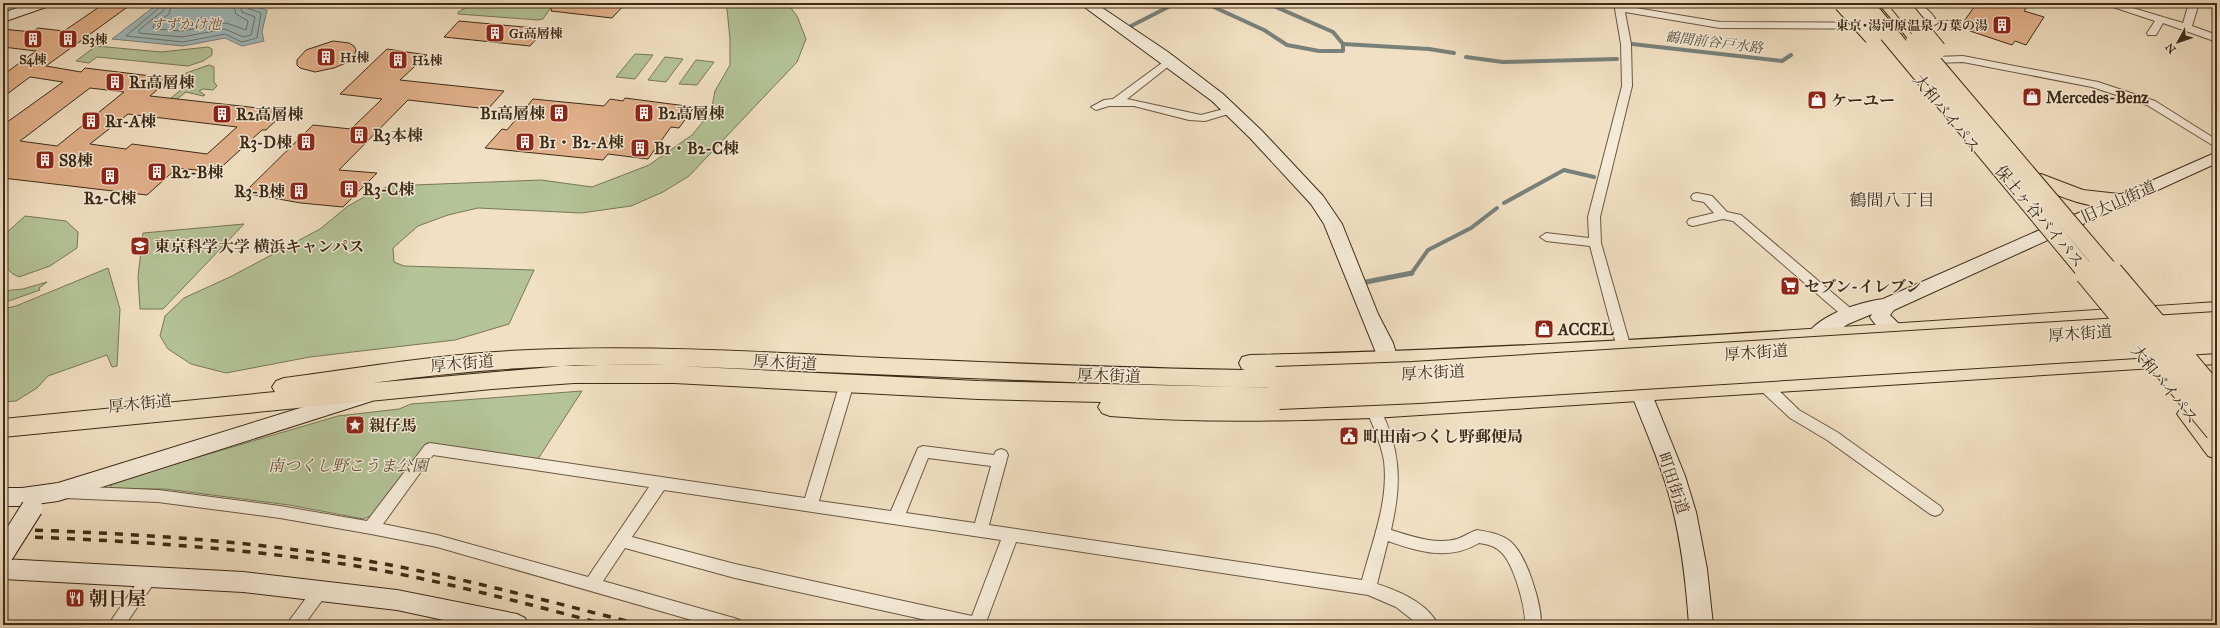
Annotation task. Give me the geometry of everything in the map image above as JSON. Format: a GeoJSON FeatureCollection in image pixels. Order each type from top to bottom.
{"type":"FeatureCollection","features":[{"type":"Feature","properties":{"kind":"highway"},"geometry":{"type":"LineString","coordinates":[[1843,3],[1894,59],[1984,149]]}},
{"type":"Feature","properties":{"kind":"highway","name":"大和バイパス"},"geometry":{"type":"LineString","coordinates":[[1855,3],[2111,316],[2217,449]]}},
{"type":"Feature","properties":{"kind":"highway","name":"保土ヶ谷バイパス"},"geometry":{"type":"LineString","coordinates":[[1863,3],[2217,430]]}},
{"type":"Feature","properties":{"kind":"highway","name":"保土ヶ谷バイパス"},"geometry":{"type":"LineString","coordinates":[[1882,3],[2035,178]]}},
{"type":"Feature","properties":{"kind":"highway","name":"大和バイパス"},"geometry":{"type":"LineString","coordinates":[[1886,3],[2075,225],[2157,314],[2217,383]]}},
{"type":"Feature","properties":{"kind":"highway"},"geometry":{"type":"LineString","coordinates":[[1899,3],[2035,178],[2063,190],[2083,196],[2101,200],[2120,200]]}},
{"type":"Feature","properties":{"kind":"highway","name":"保土ヶ谷バイパス"},"geometry":{"type":"LineString","coordinates":[[2075,225],[2217,398]]}},
{"type":"Feature","properties":{"kind":"highway"},"geometry":{"type":"LineString","coordinates":[[1007,372],[1147,362],[1274,364],[1388,360],[1624,348],[2217,310]]}},
{"type":"Feature","properties":{"kind":"highway"},"geometry":{"type":"LineString","coordinates":[[2041,321],[2059,329],[2078,352],[2079,364]]}},
{"type":"Feature","properties":{"kind":"highway","name":"厚木街道"},"geometry":{"type":"LineString","coordinates":[[3,428],[425,367],[534,358],[685,357],[1007,372],[1278,388],[1413,374],[2217,324]]}},
{"type":"Feature","properties":{"kind":"highway","name":"厚木街道"},"geometry":{"type":"LineString","coordinates":[[3,416],[128,411],[378,392],[492,380],[574,374],[674,374],[978,390],[1278,388],[1418,391],[2217,341]]}},
{"type":"Feature","properties":{"kind":"highway"},"geometry":{"type":"LineString","coordinates":[[978,390],[1054,402],[1141,410],[1283,412],[1425,407],[2145,359],[2217,356]]}},
{"type":"Feature","properties":{"kind":"highway"},"geometry":{"type":"LineString","coordinates":[[1388,360],[1398,390],[1414,404],[1425,407]]}},
{"type":"Feature","properties":{"kind":"street"},"geometry":{"type":"LineString","coordinates":[[3,18],[44,3]]}},
{"type":"Feature","properties":{"kind":"street"},"geometry":{"type":"LineString","coordinates":[[1086,3],[1170,60],[1231,110],[1272,151],[1327,212],[1383,343],[1388,360]]}},
{"type":"Feature","properties":{"kind":"street"},"geometry":{"type":"LineString","coordinates":[[1624,348],[1595,243],[1594,217],[1627,86],[1626,44],[1620,5],[1720,25],[1926,26],[1933,23],[1929,16],[1913,3]]}},
{"type":"Feature","properties":{"kind":"street"},"geometry":{"type":"LineString","coordinates":[[2106,3],[2187,27],[2217,39]]}},
{"type":"Feature","properties":{"kind":"street"},"geometry":{"type":"LineString","coordinates":[[2187,27],[2194,3]]}},
{"type":"Feature","properties":{"kind":"street"},"geometry":{"type":"LineString","coordinates":[[2152,33],[2161,19]]}},
{"type":"Feature","properties":{"kind":"street"},"geometry":{"type":"LineString","coordinates":[[1935,60],[1963,59],[2094,84],[2151,103],[2217,144]]}},
{"type":"Feature","properties":{"kind":"street"},"geometry":{"type":"LineString","coordinates":[[1116,102],[1170,60]]}},
{"type":"Feature","properties":{"kind":"street"},"geometry":{"type":"LineString","coordinates":[[1096,107],[1116,102],[1143,105],[1201,118],[1231,110]]}},
{"type":"Feature","properties":{"kind":"street","name":"旧大山街道"},"geometry":{"type":"LineString","coordinates":[[1817,335],[1829,324],[1874,307],[1887,305],[2045,235],[2075,225],[2120,200],[2217,157]]}},
{"type":"Feature","properties":{"kind":"street"},"geometry":{"type":"LineString","coordinates":[[1698,197],[1703,196],[1708,199],[1723,215]]}},
{"type":"Feature","properties":{"kind":"street"},"geometry":{"type":"LineString","coordinates":[[1693,222],[1723,215],[1737,218],[1749,215]]}},
{"type":"Feature","properties":{"kind":"street"},"geometry":{"type":"LineString","coordinates":[[1737,218],[1850,316]]}},
{"type":"Feature","properties":{"kind":"street"},"geometry":{"type":"LineString","coordinates":[[1546,237],[1595,243]]}},
{"type":"Feature","properties":{"kind":"street"},"geometry":{"type":"LineString","coordinates":[[1887,305],[1880,317],[1895,330]]}},
{"type":"Feature","properties":{"kind":"street","name":"町田街道"},"geometry":{"type":"LineString","coordinates":[[1624,348],[1674,476],[1687,520],[1695,568],[1701,625]]}},
{"type":"Feature","properties":{"kind":"street"},"geometry":{"type":"LineString","coordinates":[[810,506],[847,382]]}},
{"type":"Feature","properties":{"kind":"street"},"geometry":{"type":"LineString","coordinates":[[1763,384],[1778,401],[1818,429],[1832,436],[1935,510]]}},
{"type":"Feature","properties":{"kind":"street"},"geometry":{"type":"LineString","coordinates":[[3,554],[43,498],[378,392]]}},
{"type":"Feature","properties":{"kind":"street"},"geometry":{"type":"LineString","coordinates":[[1368,588],[1390,497],[1392,478],[1391,461],[1373,409]]}},
{"type":"Feature","properties":{"kind":"street"},"geometry":{"type":"LineString","coordinates":[[371,528],[430,449],[661,482],[810,506],[1368,588],[1402,600],[1419,612],[1430,625]]}},
{"type":"Feature","properties":{"kind":"street"},"geometry":{"type":"LineString","coordinates":[[896,518],[923,452],[1000,458],[980,531]]}},
{"type":"Feature","properties":{"kind":"street"},"geometry":{"type":"LineString","coordinates":[[592,584],[661,482]]}},
{"type":"Feature","properties":{"kind":"street"},"geometry":{"type":"LineString","coordinates":[[3,497],[43,498],[100,495],[158,496],[280,512],[437,541],[734,625]]}},
{"type":"Feature","properties":{"kind":"street"},"geometry":{"type":"LineString","coordinates":[[1382,533],[1416,544],[1443,548],[1466,544],[1477,536],[1494,539],[1510,551],[1522,575],[1533,625]]}},
{"type":"Feature","properties":{"kind":"street"},"geometry":{"type":"LineString","coordinates":[[621,540],[735,571],[977,625],[1010,535]]}},
{"type":"Feature","properties":{"kind":"street"},"geometry":{"type":"LineString","coordinates":[[3,569],[243,582],[397,600],[517,625]]}},
{"type":"Feature","properties":{"kind":"street"},"geometry":{"type":"LineString","coordinates":[[116,625],[150,576]]}},
{"type":"Feature","properties":{"kind":"street"},"geometry":{"type":"LineString","coordinates":[[294,625],[321,591]]}},
{"type":"Feature","properties":{"kind":"green space"},"geometry":{"type":"Polygon","coordinates":[[[248,3],[307,3],[269,8],[248,3]]]}},
{"type":"Feature","properties":{"kind":"green space"},"geometry":{"type":"Polygon","coordinates":[[[474,3],[554,3],[543,19],[538,20],[458,14],[458,12],[474,3]]]}},
{"type":"Feature","properties":{"kind":"green space"},"geometry":{"type":"Polygon","coordinates":[[[723,3],[787,3],[797,16],[806,39],[797,62],[689,176],[663,192],[631,206],[581,213],[478,208],[448,215],[418,226],[393,248],[394,262],[404,266],[534,270],[509,324],[455,340],[310,357],[226,373],[191,364],[168,349],[160,336],[165,316],[184,298],[232,276],[320,229],[348,206],[389,186],[541,180],[592,187],[649,165],[692,135],[711,112],[715,91],[730,65],[730,39],[727,9],[723,3]]]}},
{"type":"Feature","properties":{"kind":"green space"},"geometry":{"type":"Polygon","coordinates":[[[96,46],[161,52],[208,47],[212,49],[212,55],[203,61],[188,66],[97,57],[89,63],[76,61],[96,46]]]}},
{"type":"Feature","properties":{"kind":"green space"},"geometry":{"type":"Polygon","coordinates":[[[635,54],[653,55],[635,79],[616,77],[635,54]]]}},
{"type":"Feature","properties":{"kind":"green space"},"geometry":{"type":"Polygon","coordinates":[[[665,57],[683,59],[666,82],[648,80],[665,57]]]}},
{"type":"Feature","properties":{"kind":"green space"},"geometry":{"type":"Polygon","coordinates":[[[696,60],[714,62],[697,85],[679,84],[696,60]]]}},
{"type":"Feature","properties":{"kind":"green space"},"geometry":{"type":"Polygon","coordinates":[[[209,65],[214,67],[214,82],[217,86],[213,90],[203,89],[199,91],[205,95],[203,96],[186,92],[157,115],[153,113],[188,84],[190,81],[179,80],[186,73],[209,65]]]}},
{"type":"Feature","properties":{"kind":"green space"},"geometry":{"type":"Polygon","coordinates":[[[25,216],[66,221],[78,232],[77,248],[50,266],[19,277],[3,265],[3,261],[7,259],[3,255],[3,236],[25,216]]]}},
{"type":"Feature","properties":{"kind":"green space"},"geometry":{"type":"Polygon","coordinates":[[[244,224],[163,309],[140,309],[138,277],[143,233],[244,224]]]}},
{"type":"Feature","properties":{"kind":"green space"},"geometry":{"type":"Polygon","coordinates":[[[108,268],[120,309],[117,366],[112,367],[107,355],[48,376],[37,388],[16,401],[3,402],[3,309],[16,306],[108,268]]]}},
{"type":"Feature","properties":{"kind":"green space"},"geometry":{"type":"Polygon","coordinates":[[[47,282],[39,288],[40,290],[3,303],[3,291],[23,289],[47,282]]]}},
{"type":"Feature","properties":{"kind":"green space","name":"南つくし野こうま公園"},"geometry":{"type":"Polygon","coordinates":[[[582,391],[538,459],[427,443],[372,515],[364,519],[289,505],[165,489],[109,489],[113,482],[338,416],[399,409],[411,404],[582,391]]]}},
{"type":"Feature","properties":{"kind":"water","name":"すずかけ池"},"geometry":{"type":"Polygon","coordinates":[[[159,3],[241,3],[267,10],[262,32],[264,41],[242,46],[225,38],[183,46],[112,39],[159,3]]]}},
{"type":"Feature","properties":{"kind":"building"},"geometry":{"type":"Polygon","coordinates":[[[105,3],[133,3],[46,66],[81,72],[85,68],[168,78],[164,81],[167,81],[150,96],[286,111],[266,130],[262,130],[216,172],[177,168],[147,195],[3,178],[3,125],[63,82],[30,77],[3,97],[3,75],[36,51],[3,47],[3,29],[32,32],[38,28],[64,31],[105,3]],[[90,88],[20,141],[57,146],[124,92],[90,88]],[[128,114],[90,144],[126,149],[132,144],[207,154],[237,127],[128,114]]]}},
{"type":"Feature","properties":{"kind":"building"},"geometry":{"type":"Polygon","coordinates":[[[552,3],[626,3],[612,18],[551,11],[552,3]]]}},
{"type":"Feature","properties":{"kind":"building","name":"東京･湯河原温泉 万葉の湯"},"geometry":{"type":"Polygon","coordinates":[[[1977,3],[2030,3],[2024,11],[2044,17],[2026,45],[2015,41],[2012,45],[1967,30],[1970,26],[1962,24],[1977,3]]]}},
{"type":"Feature","properties":{"kind":"building","name":"G1高層棟"},"geometry":{"type":"Polygon","coordinates":[[[459,21],[545,29],[530,46],[444,37],[459,21]]]}},
{"type":"Feature","properties":{"kind":"building","name":"H1棟"},"geometry":{"type":"Polygon","coordinates":[[[333,41],[349,43],[354,46],[356,50],[353,60],[334,68],[315,72],[300,68],[297,65],[297,60],[306,50],[333,41]]]}},
{"type":"Feature","properties":{"kind":"building"},"geometry":{"type":"Polygon","coordinates":[[[387,49],[427,55],[400,80],[504,91],[488,109],[408,100],[339,170],[377,173],[343,207],[301,203],[244,193],[313,125],[351,129],[382,99],[340,94],[387,49]]]}},
{"type":"Feature","properties":{"kind":"building"},"geometry":{"type":"Polygon","coordinates":[[[625,98],[694,107],[679,128],[671,127],[648,159],[608,154],[603,160],[485,148],[502,129],[507,130],[533,99],[604,106],[610,99],[623,101],[625,98]]]}},
{"type":"Feature","properties":{"kind":"waterway"},"geometry":{"type":"LineString","coordinates":[[1131,26],[1176,3]]}},
{"type":"Feature","properties":{"kind":"waterway"},"geometry":{"type":"LineString","coordinates":[[1205,3],[1264,30],[1287,45],[1319,51],[1343,51],[1343,44]]}},
{"type":"Feature","properties":{"kind":"waterway"},"geometry":{"type":"LineString","coordinates":[[1267,3],[1333,32],[1343,44]]}},
{"type":"Feature","properties":{"kind":"waterway"},"geometry":{"type":"LineString","coordinates":[[1343,44],[1429,49],[1454,53]]}},
{"type":"Feature","properties":{"kind":"waterway","name":"鶴間前谷戸水路"},"geometry":{"type":"LineString","coordinates":[[1632,44],[1782,61],[1791,55]]}},
{"type":"Feature","properties":{"kind":"waterway"},"geometry":{"type":"LineString","coordinates":[[1466,57],[1503,62],[1617,59]]}},
{"type":"Feature","properties":{"kind":"waterway"},"geometry":{"type":"LineString","coordinates":[[1504,203],[1564,170],[1594,177]]}},
{"type":"Feature","properties":{"kind":"waterway"},"geometry":{"type":"LineString","coordinates":[[1412,273],[1428,250],[1471,228],[1497,208]]}},
{"type":"Feature","properties":{"kind":"waterway"},"geometry":{"type":"LineString","coordinates":[[1366,282],[1412,273]]}},
{"type":"Feature","properties":{"kind":"railway"},"geometry":{"type":"LineString","coordinates":[[3,529],[180,538],[268,546],[312,552],[392,565],[535,598],[642,625]]}},
{"type":"Feature","properties":{"kind":"railway"},"geometry":{"type":"LineString","coordinates":[[3,536],[177,545],[264,553],[350,565],[447,584],[608,625]]}},
{"type":"Feature","properties":{"kind":"place","name":"東京･湯河原温泉 万葉の湯"},"geometry":{"type":"Point","coordinates":[2002,25]}},
{"type":"Feature","properties":{"kind":"place","name":"G1高層棟"},"geometry":{"type":"Point","coordinates":[495,33]}},
{"type":"Feature","properties":{"kind":"place","name":"S4棟"},"geometry":{"type":"Point","coordinates":[33,39]}},
{"type":"Feature","properties":{"kind":"place","name":"S3棟"},"geometry":{"type":"Point","coordinates":[68,39]}},
{"type":"Feature","properties":{"kind":"place","name":"H1棟"},"geometry":{"type":"Point","coordinates":[326,57]}},
{"type":"Feature","properties":{"kind":"place","name":"H2棟"},"geometry":{"type":"Point","coordinates":[398,60]}},
{"type":"Feature","properties":{"kind":"place","name":"R1高層棟"},"geometry":{"type":"Point","coordinates":[115,82]}},
{"type":"Feature","properties":{"kind":"place","name":"Mercedes-Benz"},"geometry":{"type":"Point","coordinates":[2032,97]}},
{"type":"Feature","properties":{"kind":"place","name":"ケーユー"},"geometry":{"type":"Point","coordinates":[1817,100]}},
{"type":"Feature","properties":{"kind":"place","name":"B1高層棟"},"geometry":{"type":"Point","coordinates":[559,113]}},
{"type":"Feature","properties":{"kind":"place","name":"B2高層棟"},"geometry":{"type":"Point","coordinates":[644,113]}},
{"type":"Feature","properties":{"kind":"place","name":"R2高層棟"},"geometry":{"type":"Point","coordinates":[222,114]}},
{"type":"Feature","properties":{"kind":"place","name":"R1-A棟"},"geometry":{"type":"Point","coordinates":[91,121]}},
{"type":"Feature","properties":{"kind":"place","name":"R3本棟"},"geometry":{"type":"Point","coordinates":[359,135]}},
{"type":"Feature","properties":{"kind":"place","name":"R3-D棟"},"geometry":{"type":"Point","coordinates":[306,142]}},
{"type":"Feature","properties":{"kind":"place","name":"B1・B2-A棟"},"geometry":{"type":"Point","coordinates":[525,142]}},
{"type":"Feature","properties":{"kind":"place","name":"B1・B2-C棟"},"geometry":{"type":"Point","coordinates":[640,148]}},
{"type":"Feature","properties":{"kind":"place","name":"S8棟"},"geometry":{"type":"Point","coordinates":[45,160]}},
{"type":"Feature","properties":{"kind":"place","name":"R2-B棟"},"geometry":{"type":"Point","coordinates":[157,172]}},
{"type":"Feature","properties":{"kind":"place","name":"R2-C棟"},"geometry":{"type":"Point","coordinates":[110,176]}},
{"type":"Feature","properties":{"kind":"place","name":"R3-C棟"},"geometry":{"type":"Point","coordinates":[349,189]}},
{"type":"Feature","properties":{"kind":"place","name":"R3-B棟"},"geometry":{"type":"Point","coordinates":[299,191]}},
{"type":"Feature","properties":{"kind":"place","name":"東京科学大学 横浜キャンパス"},"geometry":{"type":"Point","coordinates":[140,246]}},
{"type":"Feature","properties":{"kind":"place","name":"セブン-イレブン"},"geometry":{"type":"Point","coordinates":[1790,286]}},
{"type":"Feature","properties":{"kind":"place","name":"ACCEL"},"geometry":{"type":"Point","coordinates":[1544,329]}},
{"type":"Feature","properties":{"kind":"place","name":"親仔馬"},"geometry":{"type":"Point","coordinates":[355,425]}},
{"type":"Feature","properties":{"kind":"place","name":"町田南つくし野郵便局"},"geometry":{"type":"Point","coordinates":[1349,436]}},
{"type":"Feature","properties":{"kind":"place","name":"朝日屋"},"geometry":{"type":"Point","coordinates":[75,598]}},
{"type":"Feature","properties":{"kind":"district","name":"鶴間八丁目"},"geometry":{"type":"Point","coordinates":[1892,200]}}]}
